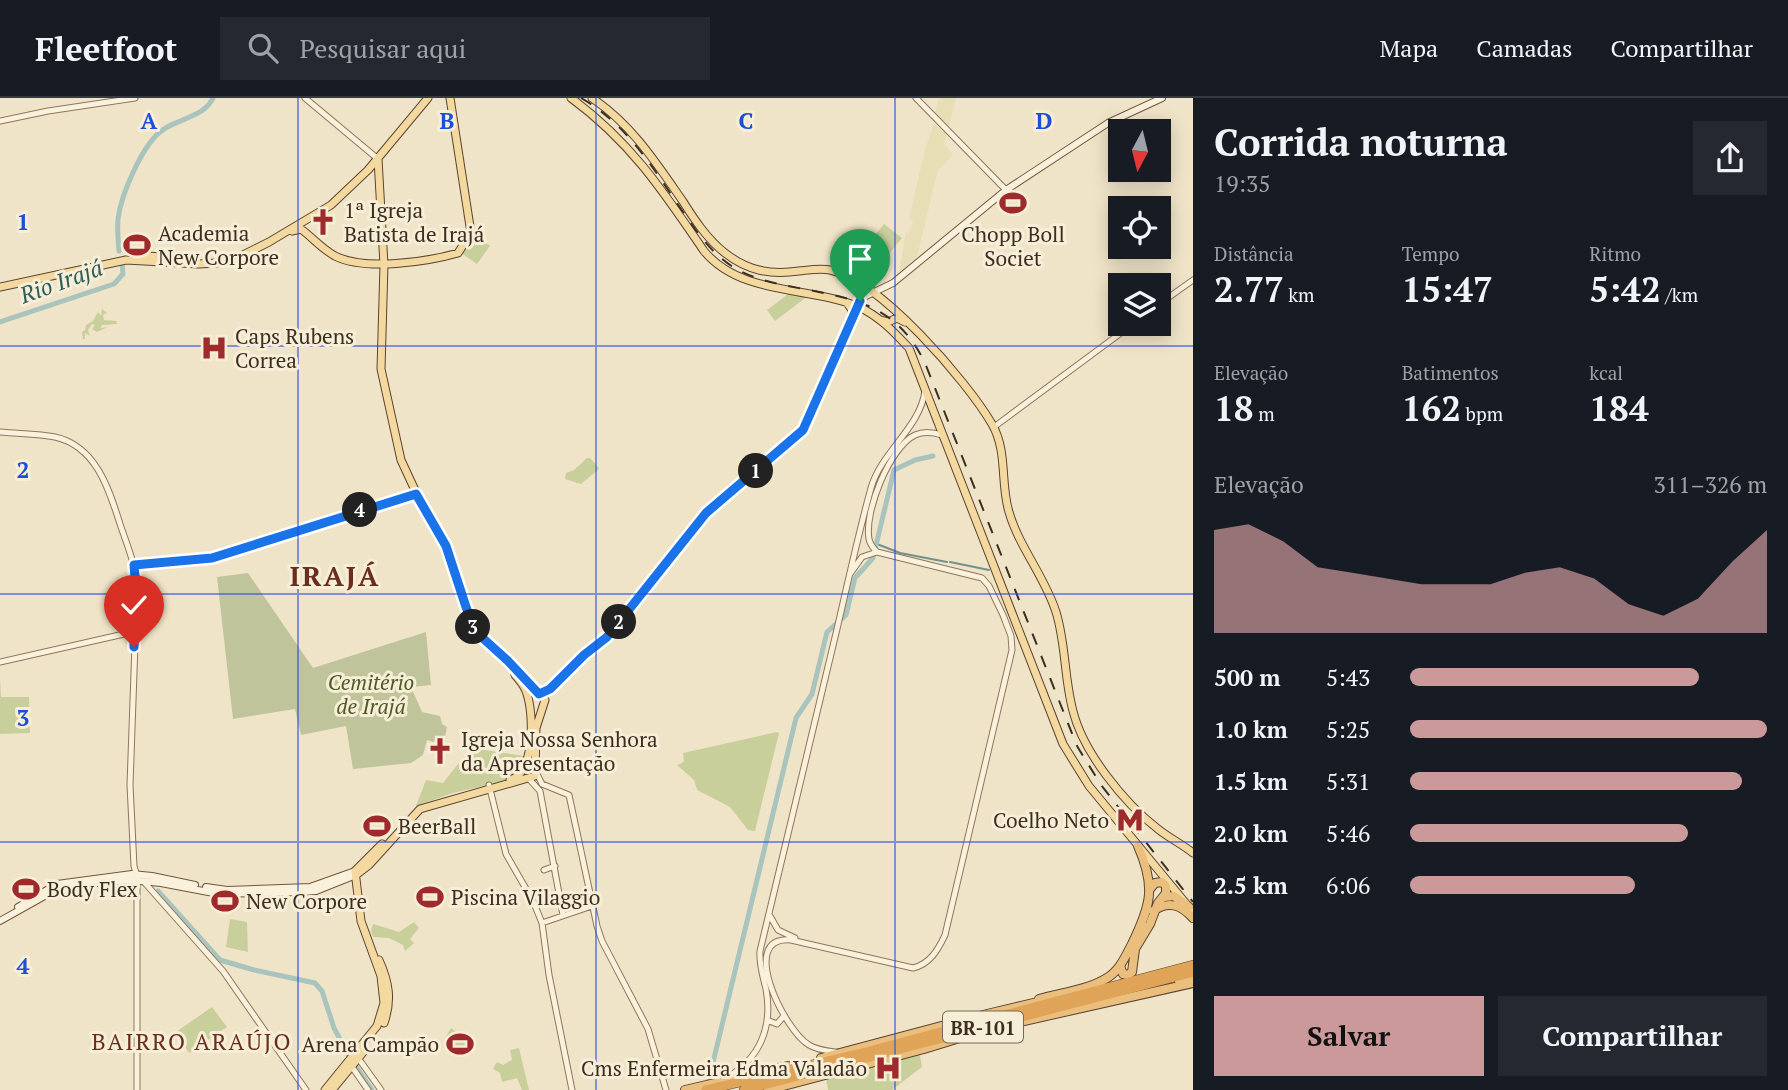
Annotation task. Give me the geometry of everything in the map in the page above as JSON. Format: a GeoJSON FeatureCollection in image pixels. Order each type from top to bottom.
{"type":"FeatureCollection","features":[{"type":"Feature","properties":{"kind":"highway"},"geometry":{"type":"LineString","coordinates":[[1138,846],[1145,863],[1150,889],[1145,918],[1120,966],[1121,972],[1128,975],[1132,972],[1133,954],[1150,924],[1154,910],[1163,905],[1174,905],[1193,918]]}},
{"type":"Feature","properties":{"kind":"highway"},"geometry":{"type":"LineString","coordinates":[[1145,918],[1164,897],[1166,888],[1164,883],[1155,883],[1150,889]]}},
{"type":"Feature","properties":{"kind":"highway"},"geometry":{"type":"LineString","coordinates":[[1164,897],[1177,898],[1191,910]]}},
{"type":"Feature","properties":{"kind":"highway"},"geometry":{"type":"LineString","coordinates":[[991,1013],[1193,964]]}},
{"type":"Feature","properties":{"kind":"highway","name":"BR-101"},"geometry":{"type":"LineString","coordinates":[[706,1090],[832,1060],[1193,964]]}},
{"type":"Feature","properties":{"kind":"highway","name":"BR-101"},"geometry":{"type":"LineString","coordinates":[[1013,1008],[1106,979],[1120,966]]}},
{"type":"Feature","properties":{"kind":"highway"},"geometry":{"type":"LineString","coordinates":[[1133,966],[1139,971],[1150,973]]}},
{"type":"Feature","properties":{"kind":"highway"},"geometry":{"type":"LineString","coordinates":[[1098,1004],[1193,975]]}},
{"type":"Feature","properties":{"kind":"highway","name":"BR-101"},"geometry":{"type":"LineString","coordinates":[[744,1090],[1106,995],[1193,975]]}},
{"type":"Feature","properties":{"kind":"highway"},"geometry":{"type":"LineString","coordinates":[[1061,1012],[1193,983]]}},
{"type":"Feature","properties":{"kind":"highway"},"geometry":{"type":"LineString","coordinates":[[1061,1012],[1106,995]]}},
{"type":"Feature","properties":{"kind":"highway"},"geometry":{"type":"LineString","coordinates":[[991,1013],[1052,1003]]}},
{"type":"Feature","properties":{"kind":"highway","name":"BR-101"},"geometry":{"type":"LineString","coordinates":[[768,1090],[921,1050],[988,1029],[1061,1012]]}},
{"type":"Feature","properties":{"kind":"highway","name":"BR-101"},"geometry":{"type":"LineString","coordinates":[[685,1090],[991,1013]]}},
{"type":"Feature","properties":{"kind":"highway"},"geometry":{"type":"LineString","coordinates":[[832,1060],[903,1036]]}},
{"type":"Feature","properties":{"kind":"main road"},"geometry":{"type":"LineString","coordinates":[[306,233],[304,226],[354,185],[429,98]]}},
{"type":"Feature","properties":{"kind":"main road"},"geometry":{"type":"LineString","coordinates":[[284,233],[298,229],[337,257],[361,264],[386,264],[457,254],[471,233],[450,98]]}},
{"type":"Feature","properties":{"kind":"main road"},"geometry":{"type":"LineString","coordinates":[[571,98],[610,129],[638,158],[704,251],[715,262],[758,283],[858,306],[881,320],[898,336]]}},
{"type":"Feature","properties":{"kind":"main road"},"geometry":{"type":"LineString","coordinates":[[592,98],[611,111],[635,135],[706,234],[729,257],[748,268],[765,273],[830,270],[873,292],[933,349],[996,419],[1003,455],[1008,508],[1055,608],[1073,711],[1079,729],[1116,786],[1149,821],[1193,853]]}},
{"type":"Feature","properties":{"kind":"main road"},"geometry":{"type":"LineString","coordinates":[[882,300],[888,286],[1006,190],[1108,123],[1162,98]]}},
{"type":"Feature","properties":{"kind":"main road"},"geometry":{"type":"LineString","coordinates":[[378,159],[386,264],[382,376],[401,460],[416,494],[446,546],[473,626],[481,638],[542,697]]}},
{"type":"Feature","properties":{"kind":"main road"},"geometry":{"type":"LineString","coordinates":[[0,285],[122,255],[205,260],[256,249],[320,213]]}},
{"type":"Feature","properties":{"kind":"main road"},"geometry":{"type":"LineString","coordinates":[[0,919],[62,888],[84,884],[142,880],[227,890],[310,887],[357,874],[415,807],[530,780],[537,774],[534,751],[542,697],[584,655],[607,637],[706,513],[803,430],[858,306],[864,297],[888,286]]}},
{"type":"Feature","properties":{"kind":"main road"},"geometry":{"type":"LineString","coordinates":[[847,303],[852,310],[852,319]]}},
{"type":"Feature","properties":{"kind":"main road"},"geometry":{"type":"LineString","coordinates":[[891,307],[893,319],[890,326],[911,352],[1063,744],[1089,786],[1191,910]]}},
{"type":"Feature","properties":{"kind":"main road"},"geometry":{"type":"LineString","coordinates":[[849,328],[861,314],[869,312]]}},
{"type":"Feature","properties":{"kind":"main road"},"geometry":{"type":"LineString","coordinates":[[881,320],[904,321],[933,349]]}},
{"type":"Feature","properties":{"kind":"main road"},"geometry":{"type":"LineString","coordinates":[[489,788],[517,778],[525,770],[530,747],[529,701],[524,685],[514,671]]}},
{"type":"Feature","properties":{"kind":"main road"},"geometry":{"type":"LineString","coordinates":[[529,701],[532,697],[542,697]]}},
{"type":"Feature","properties":{"kind":"main road"},"geometry":{"type":"LineString","coordinates":[[1102,767],[1155,821],[1175,837],[1193,846]]}},
{"type":"Feature","properties":{"kind":"main road"},"geometry":{"type":"LineString","coordinates":[[525,770],[530,780]]}},
{"type":"Feature","properties":{"kind":"main road"},"geometry":{"type":"LineString","coordinates":[[332,1090],[384,1022],[389,994],[385,975],[365,921],[357,874]]}},
{"type":"Feature","properties":{"kind":"main road"},"geometry":{"type":"LineString","coordinates":[[326,1090],[350,1065]]}},
{"type":"Feature","properties":{"kind":"street"},"geometry":{"type":"LineString","coordinates":[[0,121],[135,98]]}},
{"type":"Feature","properties":{"kind":"street"},"geometry":{"type":"LineString","coordinates":[[304,98],[378,159]]}},
{"type":"Feature","properties":{"kind":"street"},"geometry":{"type":"LineString","coordinates":[[916,98],[1006,190]]}},
{"type":"Feature","properties":{"kind":"street"},"geometry":{"type":"LineString","coordinates":[[1171,296],[1193,280]]}},
{"type":"Feature","properties":{"kind":"street"},"geometry":{"type":"LineString","coordinates":[[996,419],[1116,336]]}},
{"type":"Feature","properties":{"kind":"street"},"geometry":{"type":"LineString","coordinates":[[842,1052],[808,1045],[796,1034],[777,1005],[760,956],[836,630],[874,490],[919,410],[925,388]]}},
{"type":"Feature","properties":{"kind":"street"},"geometry":{"type":"LineString","coordinates":[[0,432],[60,439],[79,449],[91,460],[100,471],[111,494],[134,565],[136,582],[130,785],[142,880],[138,1090]]}},
{"type":"Feature","properties":{"kind":"street"},"geometry":{"type":"LineString","coordinates":[[879,477],[908,439],[924,432],[942,435]]}},
{"type":"Feature","properties":{"kind":"street"},"geometry":{"type":"LineString","coordinates":[[874,490],[869,538],[875,551]]}},
{"type":"Feature","properties":{"kind":"street"},"geometry":{"type":"LineString","coordinates":[[134,565],[212,558],[416,494]]}},
{"type":"Feature","properties":{"kind":"street"},"geometry":{"type":"LineString","coordinates":[[716,1083],[737,1071],[753,1056],[763,1040],[768,1006],[764,969],[767,953],[777,941],[791,940],[913,968],[926,962],[937,951],[945,935],[1011,657],[1011,636],[986,581],[977,576],[875,551],[857,561],[850,573]]}},
{"type":"Feature","properties":{"kind":"street"},"geometry":{"type":"LineString","coordinates":[[0,662],[124,634],[135,636]]}},
{"type":"Feature","properties":{"kind":"street"},"geometry":{"type":"LineString","coordinates":[[537,774],[542,787],[563,915]]}},
{"type":"Feature","properties":{"kind":"street"},"geometry":{"type":"LineString","coordinates":[[530,780],[542,787],[569,795],[602,941],[649,1029],[666,1090]]}},
{"type":"Feature","properties":{"kind":"street"},"geometry":{"type":"LineString","coordinates":[[489,788],[506,854],[533,901],[541,923],[572,1090]]}},
{"type":"Feature","properties":{"kind":"street"},"geometry":{"type":"LineString","coordinates":[[544,870],[555,866]]}},
{"type":"Feature","properties":{"kind":"street"},"geometry":{"type":"LineString","coordinates":[[142,880],[223,971],[306,1090]]}},
{"type":"Feature","properties":{"kind":"street"},"geometry":{"type":"LineString","coordinates":[[541,923],[592,906]]}},
{"type":"Feature","properties":{"kind":"street"},"geometry":{"type":"LineString","coordinates":[[769,913],[780,932],[820,946]]}},
{"type":"Feature","properties":{"kind":"street"},"geometry":{"type":"LineString","coordinates":[[768,1006],[777,1005]]}},
{"type":"Feature","properties":{"kind":"street"},"geometry":{"type":"LineString","coordinates":[[767,1020],[777,1024],[783,1017]]}},
{"type":"Feature","properties":{"kind":"street"},"geometry":{"type":"LineString","coordinates":[[357,1056],[381,1090]]}},
{"type":"Feature","properties":{"kind":"street"},"geometry":{"type":"LineString","coordinates":[[350,1065],[368,1090]]}},
{"type":"Feature","properties":{"kind":"shaded area"},"geometry":{"type":"Polygon","coordinates":[[[939,98],[956,98],[949,127],[935,114],[939,98]]]}},
{"type":"Feature","properties":{"kind":"shaded area"},"geometry":{"type":"Polygon","coordinates":[[[934,124],[947,134],[944,144],[953,155],[938,170],[917,256],[899,273],[906,232],[909,233],[913,220],[909,218],[934,124]]]}},
{"type":"Feature","properties":{"kind":"green space"},"geometry":{"type":"Polygon","coordinates":[[[884,224],[902,238],[876,270],[858,256],[884,224]]]}},
{"type":"Feature","properties":{"kind":"green space"},"geometry":{"type":"Polygon","coordinates":[[[473,234],[490,246],[477,264],[461,253],[473,234]]]}},
{"type":"Feature","properties":{"kind":"green space"},"geometry":{"type":"Polygon","coordinates":[[[792,291],[808,296],[775,321],[767,310],[792,291]]]}},
{"type":"Feature","properties":{"kind":"green space"},"geometry":{"type":"Polygon","coordinates":[[[102,309],[107,313],[103,315],[104,320],[116,321],[117,324],[102,325],[101,328],[108,327],[97,332],[92,329],[95,325],[92,324],[88,330],[90,336],[85,333],[83,339],[82,332],[86,325],[93,321],[98,312],[101,316],[102,309]]]}},
{"type":"Feature","properties":{"kind":"green space"},"geometry":{"type":"Polygon","coordinates":[[[590,458],[598,470],[581,484],[565,479],[566,473],[574,470],[590,458]]]}},
{"type":"Feature","properties":{"kind":"green space","name":"Cemitério de Irajá"},"geometry":{"type":"Polygon","coordinates":[[[248,573],[313,668],[426,632],[431,685],[411,687],[422,712],[440,716],[442,724],[447,727],[445,737],[436,736],[434,742],[427,740],[423,755],[411,763],[353,769],[346,726],[301,735],[295,709],[233,719],[217,577],[248,573]]]}},
{"type":"Feature","properties":{"kind":"green space"},"geometry":{"type":"Polygon","coordinates":[[[0,678],[1,697],[29,697],[30,733],[0,734],[0,678]]]}},
{"type":"Feature","properties":{"kind":"green space"},"geometry":{"type":"Polygon","coordinates":[[[779,733],[755,831],[748,830],[730,807],[697,790],[694,780],[677,765],[684,762],[683,753],[779,733]]]}},
{"type":"Feature","properties":{"kind":"green space"},"geometry":{"type":"Polygon","coordinates":[[[478,749],[524,756],[516,778],[453,793],[416,806],[426,780],[443,783],[466,754],[478,749]]]}},
{"type":"Feature","properties":{"kind":"green space"},"geometry":{"type":"Polygon","coordinates":[[[230,919],[247,922],[248,952],[226,947],[230,919]]]}},
{"type":"Feature","properties":{"kind":"green space"},"geometry":{"type":"Polygon","coordinates":[[[414,922],[419,928],[410,939],[414,943],[405,951],[403,945],[389,938],[373,937],[371,931],[373,924],[399,932],[414,922]]]}},
{"type":"Feature","properties":{"kind":"green space"},"geometry":{"type":"Polygon","coordinates":[[[212,1007],[227,1027],[189,1053],[176,1032],[212,1007]]]}},
{"type":"Feature","properties":{"kind":"green space","name":"Arena Campão"},"geometry":{"type":"Polygon","coordinates":[[[451,1028],[470,1043],[464,1053],[457,1049],[453,1052],[448,1045],[451,1041],[445,1038],[451,1028]]]}},
{"type":"Feature","properties":{"kind":"green space"},"geometry":{"type":"Polygon","coordinates":[[[519,1048],[529,1090],[522,1090],[517,1078],[502,1082],[500,1073],[493,1069],[497,1062],[503,1065],[512,1060],[510,1050],[519,1048]]]}},
{"type":"Feature","properties":{"kind":"green space"},"geometry":{"type":"Polygon","coordinates":[[[920,1055],[922,1067],[892,1090],[828,1090],[826,1078],[920,1055]]]}},
{"type":"Feature","properties":{"kind":"waterway","name":"Rio Irajá"},"geometry":{"type":"LineString","coordinates":[[119,251],[120,209],[128,183],[148,145],[164,129],[204,109],[213,98]]}},
{"type":"Feature","properties":{"kind":"waterway","name":"Rio Irajá"},"geometry":{"type":"LineString","coordinates":[[0,322],[114,284],[123,274],[122,263]]}},
{"type":"Feature","properties":{"kind":"waterway"},"geometry":{"type":"LineString","coordinates":[[709,1079],[796,718],[812,694],[827,632],[846,615],[855,578],[873,558],[894,470],[915,460],[933,456]]}},
{"type":"Feature","properties":{"kind":"waterway"},"geometry":{"type":"LineString","coordinates":[[877,544],[900,553],[947,562]]}},
{"type":"Feature","properties":{"kind":"waterway"},"geometry":{"type":"LineString","coordinates":[[950,562],[989,570]]}},
{"type":"Feature","properties":{"kind":"waterway"},"geometry":{"type":"LineString","coordinates":[[158,891],[220,960],[315,983],[322,991],[334,1028],[349,1056]]}},
{"type":"Feature","properties":{"kind":"waterway"},"geometry":{"type":"LineString","coordinates":[[355,1065],[372,1090]]}},
{"type":"Feature","properties":{"kind":"railway"},"geometry":{"type":"LineString","coordinates":[[581,98],[626,134],[699,234],[725,261],[739,271],[759,279],[830,294],[868,306],[899,326],[913,342],[925,363],[1077,746],[1101,785],[1193,902]]}},
{"type":"Feature","properties":{"kind":"place","name":"Chopp Boll Societ"},"geometry":{"type":"Point","coordinates":[1013,203]}},
{"type":"Feature","properties":{"kind":"place","name":"1ª Igreja Batista de Irajá"},"geometry":{"type":"Point","coordinates":[323,222]}},
{"type":"Feature","properties":{"kind":"place","name":"Academia New Corpore"},"geometry":{"type":"Point","coordinates":[137,245]}},
{"type":"Feature","properties":{"kind":"place","name":"Caps Rubens Correa"},"geometry":{"type":"Point","coordinates":[214,348]}},
{"type":"Feature","properties":{"kind":"place","name":"Igreja Nossa Senhora da Apresentação"},"geometry":{"type":"Point","coordinates":[440,751]}},
{"type":"Feature","properties":{"kind":"place","name":"Coelho Neto"},"geometry":{"type":"Point","coordinates":[1130,820]}},
{"type":"Feature","properties":{"kind":"place","name":"BeerBall"},"geometry":{"type":"Point","coordinates":[377,826]}},
{"type":"Feature","properties":{"kind":"place","name":"Body Flex"},"geometry":{"type":"Point","coordinates":[26,889]}},
{"type":"Feature","properties":{"kind":"place","name":"Piscina Vilaggio"},"geometry":{"type":"Point","coordinates":[430,897]}},
{"type":"Feature","properties":{"kind":"place","name":"New Corpore"},"geometry":{"type":"Point","coordinates":[225,901]}},
{"type":"Feature","properties":{"kind":"place","name":"Arena Campão"},"geometry":{"type":"Point","coordinates":[460,1044]}},
{"type":"Feature","properties":{"kind":"place","name":"Cms Enfermeira Edma Valadão"},"geometry":{"type":"Point","coordinates":[888,1068]}},
{"type":"Feature","properties":{"kind":"district","name":"IRAJÁ"},"geometry":{"type":"Point","coordinates":[335,575]}},
{"type":"Feature","properties":{"kind":"district","name":"BAIRRO ARAÚJO"},"geometry":{"type":"Point","coordinates":[192,1041]}},
{"type":"Feature","properties":{"kind":"route"},"geometry":{"type":"LineString","coordinates":[[134,647],[134,565],[212,558],[416,494],[446,546],[476,632],[539,694],[550,689],[584,655],[607,637],[706,513],[803,430],[860,301]]}}]}
